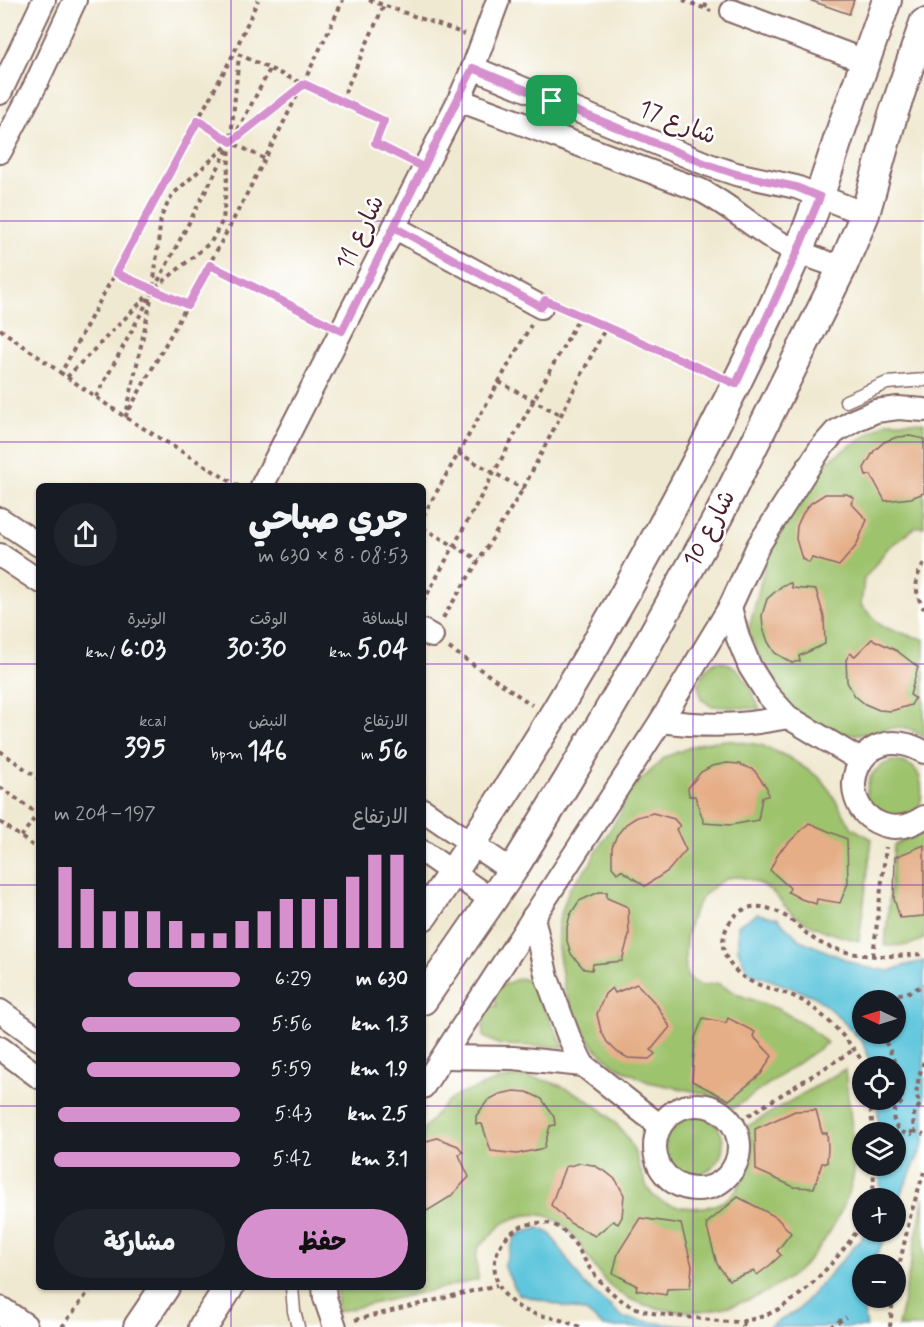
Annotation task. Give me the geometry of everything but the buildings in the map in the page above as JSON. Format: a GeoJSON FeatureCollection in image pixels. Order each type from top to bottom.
{"type":"FeatureCollection","features":[{"type":"Feature","properties":{"kind":"street"},"geometry":{"type":"LineString","coordinates":[[0,93],[6,72],[44,0]]}},
{"type":"Feature","properties":{"kind":"street"},"geometry":{"type":"LineString","coordinates":[[0,152],[35,86],[75,0]]}},
{"type":"Feature","properties":{"kind":"street","name":"شارع 11"},"geometry":{"type":"LineString","coordinates":[[264,483],[459,100],[498,0]]}},
{"type":"Feature","properties":{"kind":"street","name":"شارع 10"},"geometry":{"type":"LineString","coordinates":[[426,912],[553,719],[611,620],[682,490],[736,384],[820,197],[887,0]]}},
{"type":"Feature","properties":{"kind":"street"},"geometry":{"type":"LineString","coordinates":[[732,11],[865,61]]}},
{"type":"Feature","properties":{"kind":"street","name":"شارع 10"},"geometry":{"type":"LineString","coordinates":[[426,996],[512,871],[646,647],[718,517],[842,268],[865,214],[893,115],[924,23]]}},
{"type":"Feature","properties":{"kind":"street","name":"شارع 17"},"geometry":{"type":"LineString","coordinates":[[473,68],[709,165],[736,174],[796,187],[865,214]]}},
{"type":"Feature","properties":{"kind":"street"},"geometry":{"type":"LineString","coordinates":[[459,100],[700,190],[719,200],[768,235],[842,268]]}},
{"type":"Feature","properties":{"kind":"street"},"geometry":{"type":"LineString","coordinates":[[394,227],[541,307]]}},
{"type":"Feature","properties":{"kind":"street"},"geometry":{"type":"LineString","coordinates":[[426,1082],[661,721],[730,607],[758,546],[820,449],[835,432],[876,411],[898,408],[924,410]]}},
{"type":"Feature","properties":{"kind":"street"},"geometry":{"type":"LineString","coordinates":[[0,519],[36,543]]}},
{"type":"Feature","properties":{"kind":"street"},"geometry":{"type":"LineString","coordinates":[[0,555],[36,579]]}},
{"type":"Feature","properties":{"kind":"street"},"geometry":{"type":"LineString","coordinates":[[730,607],[738,638],[750,667],[767,694],[788,717],[861,760]]}},
{"type":"Feature","properties":{"kind":"street"},"geometry":{"type":"LineString","coordinates":[[661,721],[725,726],[788,717]]}},
{"type":"Feature","properties":{"kind":"street"},"geometry":{"type":"LineString","coordinates":[[924,752],[909,744],[891,742],[874,748],[861,760],[854,776],[854,793],[857,801],[861,809],[873,821],[888,827],[907,826],[924,817]]}},
{"type":"Feature","properties":{"kind":"street"},"geometry":{"type":"LineString","coordinates":[[426,812],[512,871]]}},
{"type":"Feature","properties":{"kind":"street"},"geometry":{"type":"LineString","coordinates":[[426,854],[492,900]]}},
{"type":"Feature","properties":{"kind":"street"},"geometry":{"type":"LineString","coordinates":[[533,917],[544,968],[557,1008],[583,1065],[660,1126]]}},
{"type":"Feature","properties":{"kind":"street"},"geometry":{"type":"LineString","coordinates":[[0,1011],[36,1037]]}},
{"type":"Feature","properties":{"kind":"street"},"geometry":{"type":"LineString","coordinates":[[0,1048],[36,1075]]}},
{"type":"Feature","properties":{"kind":"street"},"geometry":{"type":"LineString","coordinates":[[443,1057],[513,1058],[583,1065]]}},
{"type":"Feature","properties":{"kind":"street"},"geometry":{"type":"LineString","coordinates":[[688,1105],[705,1105],[714,1108],[722,1112],[733,1125],[739,1142],[737,1160],[728,1175],[714,1186],[697,1190],[680,1186],[665,1175],[657,1160],[654,1142],[660,1126],[672,1112],[688,1105]]}},
{"type":"Feature","properties":{"kind":"street"},"geometry":{"type":"LineString","coordinates":[[138,1327],[163,1290]]}},
{"type":"Feature","properties":{"kind":"street"},"geometry":{"type":"LineString","coordinates":[[202,1327],[227,1290]]}},
{"type":"Feature","properties":{"kind":"street"},"geometry":{"type":"LineString","coordinates":[[324,1290],[334,1326]]}},
{"type":"Feature","properties":{"kind":"street"},"geometry":{"type":"LineString","coordinates":[[0,1311],[23,1327]]}},
{"type":"Feature","properties":{"kind":"lane"},"geometry":{"type":"LineString","coordinates":[[846,401],[886,382],[924,380]]}},
{"type":"Feature","properties":{"kind":"lane"},"geometry":{"type":"LineString","coordinates":[[292,1290],[298,1327]]}},
{"type":"Feature","properties":{"kind":"path"},"geometry":{"type":"LineString","coordinates":[[61,373],[236,54],[258,0]]}},
{"type":"Feature","properties":{"kind":"path"},"geometry":{"type":"LineString","coordinates":[[125,417],[210,265],[304,84],[343,0]]}},
{"type":"Feature","properties":{"kind":"path"},"geometry":{"type":"LineString","coordinates":[[369,0],[483,40]]}},
{"type":"Feature","properties":{"kind":"path"},"geometry":{"type":"LineString","coordinates":[[705,8],[707,0]]}},
{"type":"Feature","properties":{"kind":"path"},"geometry":{"type":"LineString","coordinates":[[341,101],[384,5]]}},
{"type":"Feature","properties":{"kind":"path"},"geometry":{"type":"LineString","coordinates":[[236,54],[384,121],[375,143],[423,167]]}},
{"type":"Feature","properties":{"kind":"path"},"geometry":{"type":"LineString","coordinates":[[67,377],[153,290],[211,242],[223,220],[231,142],[236,54]]}},
{"type":"Feature","properties":{"kind":"path"},"geometry":{"type":"LineString","coordinates":[[96,397],[270,69]]}},
{"type":"Feature","properties":{"kind":"path"},"geometry":{"type":"LineString","coordinates":[[125,417],[153,290],[161,217],[172,195],[231,142],[304,84]]}},
{"type":"Feature","properties":{"kind":"path"},"geometry":{"type":"LineString","coordinates":[[198,120],[231,142],[265,159]]}},
{"type":"Feature","properties":{"kind":"path"},"geometry":{"type":"LineString","coordinates":[[210,265],[342,331]]}},
{"type":"Feature","properties":{"kind":"path"},"geometry":{"type":"LineString","coordinates":[[116,273],[188,305]]}},
{"type":"Feature","properties":{"kind":"path"},"geometry":{"type":"LineString","coordinates":[[426,511],[545,300],[736,384]]}},
{"type":"Feature","properties":{"kind":"path"},"geometry":{"type":"LineString","coordinates":[[426,597],[580,316]]}},
{"type":"Feature","properties":{"kind":"path"},"geometry":{"type":"LineString","coordinates":[[553,719],[427,633],[479,560],[523,489],[606,327]]}},
{"type":"Feature","properties":{"kind":"path"},"geometry":{"type":"LineString","coordinates":[[0,329],[125,417],[233,483]]}},
{"type":"Feature","properties":{"kind":"path"},"geometry":{"type":"LineString","coordinates":[[499,382],[561,415]]}},
{"type":"Feature","properties":{"kind":"path"},"geometry":{"type":"LineString","coordinates":[[458,453],[523,489]]}},
{"type":"Feature","properties":{"kind":"path"},"geometry":{"type":"LineString","coordinates":[[426,530],[479,560]]}},
{"type":"Feature","properties":{"kind":"path"},"geometry":{"type":"LineString","coordinates":[[924,564],[916,581],[917,597],[924,609]]}},
{"type":"Feature","properties":{"kind":"path"},"geometry":{"type":"LineString","coordinates":[[0,751],[36,776]]}},
{"type":"Feature","properties":{"kind":"path"},"geometry":{"type":"LineString","coordinates":[[0,787],[36,812]]}},
{"type":"Feature","properties":{"kind":"path"},"geometry":{"type":"LineString","coordinates":[[21,837],[36,816]]}},
{"type":"Feature","properties":{"kind":"path"},"geometry":{"type":"LineString","coordinates":[[0,822],[36,848]]}},
{"type":"Feature","properties":{"kind":"path"},"geometry":{"type":"LineString","coordinates":[[873,956],[888,827]]}},
{"type":"Feature","properties":{"kind":"path"},"geometry":{"type":"LineString","coordinates":[[859,1056],[825,1019],[802,1001],[752,983],[736,972],[724,955],[723,935],[732,917],[750,906],[770,908],[788,917],[817,941],[846,952],[873,956],[924,954]]}},
{"type":"Feature","properties":{"kind":"path"},"geometry":{"type":"LineString","coordinates":[[906,993],[924,985]]}},
{"type":"Feature","properties":{"kind":"path"},"geometry":{"type":"LineString","coordinates":[[733,1125],[855,1049]]}},
{"type":"Feature","properties":{"kind":"path"},"geometry":{"type":"LineString","coordinates":[[913,1131],[912,1115],[920,1105],[916,1094],[924,1061]]}},
{"type":"Feature","properties":{"kind":"path"},"geometry":{"type":"LineString","coordinates":[[895,1110],[894,1122],[901,1132],[909,1135],[913,1131]]}},
{"type":"Feature","properties":{"kind":"path"},"geometry":{"type":"LineString","coordinates":[[913,1131],[924,1134]]}},
{"type":"Feature","properties":{"kind":"path"},"geometry":{"type":"LineString","coordinates":[[902,1254],[911,1213],[924,1172]]}},
{"type":"Feature","properties":{"kind":"path"},"geometry":{"type":"LineString","coordinates":[[580,1327],[531,1313],[513,1304],[497,1285],[494,1275],[495,1256],[504,1239],[519,1227],[537,1222],[556,1226],[568,1234],[604,1285],[622,1300],[640,1310],[720,1322],[744,1321],[767,1315],[788,1304],[840,1253],[852,1236]]}},
{"type":"Feature","properties":{"kind":"path"},"geometry":{"type":"LineString","coordinates":[[334,1326],[497,1285]]}},
{"type":"Feature","properties":{"kind":"path"},"geometry":{"type":"LineString","coordinates":[[63,1327],[90,1290]]}},
{"type":"Feature","properties":{"kind":"path"},"geometry":{"type":"LineString","coordinates":[[890,1327],[892,1308]]}},
{"type":"Feature","properties":{"kind":"path"},"geometry":{"type":"LineString","coordinates":[[830,1327],[846,1317]]}},
{"type":"Feature","properties":{"kind":"path"},"geometry":{"type":"LineString","coordinates":[[743,1327],[744,1321]]}},
{"type":"Feature","properties":{"kind":"green space"},"geometry":{"type":"Polygon","coordinates":[[[886,422],[924,423],[924,527],[916,527],[888,548],[864,579],[861,605],[881,626],[924,639],[924,738],[917,732],[904,727],[844,734],[823,730],[806,720],[791,707],[779,691],[748,633],[766,561],[816,469],[886,422]]]}},
{"type":"Feature","properties":{"kind":"green space"},"geometry":{"type":"Polygon","coordinates":[[[716,661],[725,662],[739,671],[760,709],[711,706],[701,699],[698,683],[707,668],[716,661]]]}},
{"type":"Feature","properties":{"kind":"green space"},"geometry":{"type":"Polygon","coordinates":[[[726,740],[761,745],[788,757],[819,777],[852,828],[872,839],[859,941],[833,934],[807,923],[789,911],[767,888],[740,877],[731,878],[715,886],[702,898],[694,911],[686,938],[687,977],[701,986],[717,983],[739,995],[778,1009],[808,1026],[827,1043],[731,1110],[707,1094],[648,1082],[614,1065],[595,1048],[573,1018],[564,986],[558,948],[558,924],[569,889],[590,864],[620,814],[629,792],[665,757],[701,743],[726,740]]]}},
{"type":"Feature","properties":{"kind":"green space"},"geometry":{"type":"Polygon","coordinates":[[[892,761],[906,763],[914,768],[920,778],[922,791],[920,804],[915,814],[893,822],[867,801],[867,787],[871,776],[879,767],[892,761]]]}},
{"type":"Feature","properties":{"kind":"green space"},"geometry":{"type":"Polygon","coordinates":[[[924,829],[924,939],[909,945],[885,946],[894,845],[924,829]]]}},
{"type":"Feature","properties":{"kind":"green space"},"geometry":{"type":"Polygon","coordinates":[[[520,978],[531,982],[537,990],[544,1009],[564,1047],[500,1045],[484,1037],[483,1021],[487,1006],[497,1006],[494,997],[500,986],[520,978]]]}},
{"type":"Feature","properties":{"kind":"green space"},"geometry":{"type":"Polygon","coordinates":[[[845,1069],[852,1125],[853,1176],[850,1190],[839,1216],[816,1252],[798,1271],[760,1295],[716,1309],[671,1311],[649,1306],[615,1290],[604,1279],[570,1231],[559,1222],[547,1216],[530,1215],[501,1225],[480,1245],[476,1256],[478,1280],[336,1312],[337,1290],[426,1290],[426,1126],[442,1107],[456,1096],[496,1081],[519,1077],[551,1082],[582,1096],[620,1128],[633,1148],[647,1187],[656,1198],[671,1205],[706,1207],[722,1202],[731,1195],[744,1179],[752,1158],[746,1127],[845,1069]]]}},
{"type":"Feature","properties":{"kind":"green space"},"geometry":{"type":"Polygon","coordinates":[[[693,1114],[710,1119],[718,1127],[723,1144],[718,1161],[710,1169],[693,1174],[676,1169],[668,1161],[663,1144],[668,1127],[676,1119],[693,1114]]]}},
{"type":"Feature","properties":{"kind":"green space"},"geometry":{"type":"Polygon","coordinates":[[[924,1197],[924,1327],[898,1327],[902,1308],[906,1308],[906,1287],[924,1197]]]}},
{"type":"Feature","properties":{"kind":"water"},"geometry":{"type":"Polygon","coordinates":[[[757,914],[777,918],[800,940],[863,967],[890,971],[924,961],[924,1143],[904,1188],[880,1188],[880,1176],[906,1176],[906,1122],[878,1122],[878,1110],[906,1110],[906,1056],[868,1056],[863,1044],[906,1044],[906,990],[852,990],[852,1031],[814,996],[748,972],[738,950],[738,925],[757,914]]]}},
{"type":"Feature","properties":{"kind":"water"},"geometry":{"type":"Polygon","coordinates":[[[538,1228],[550,1233],[583,1283],[624,1318],[713,1327],[604,1327],[586,1312],[518,1294],[504,1266],[516,1235],[538,1228]]]}},
{"type":"Feature","properties":{"kind":"water"},"geometry":{"type":"Polygon","coordinates":[[[858,1242],[883,1242],[877,1254],[852,1254],[852,1308],[863,1308],[867,1327],[768,1327],[797,1311],[858,1242]]]}},
{"type":"Feature","properties":{"kind":"route"},"geometry":{"type":"LineString","coordinates":[[552,101],[473,68],[459,100],[423,167],[342,331],[210,265],[188,305],[116,273],[198,120],[231,142],[304,84],[384,121],[375,143],[423,167],[394,227],[541,307],[545,300],[736,384],[820,197],[796,187],[736,174],[709,165],[552,101]]}}]}
